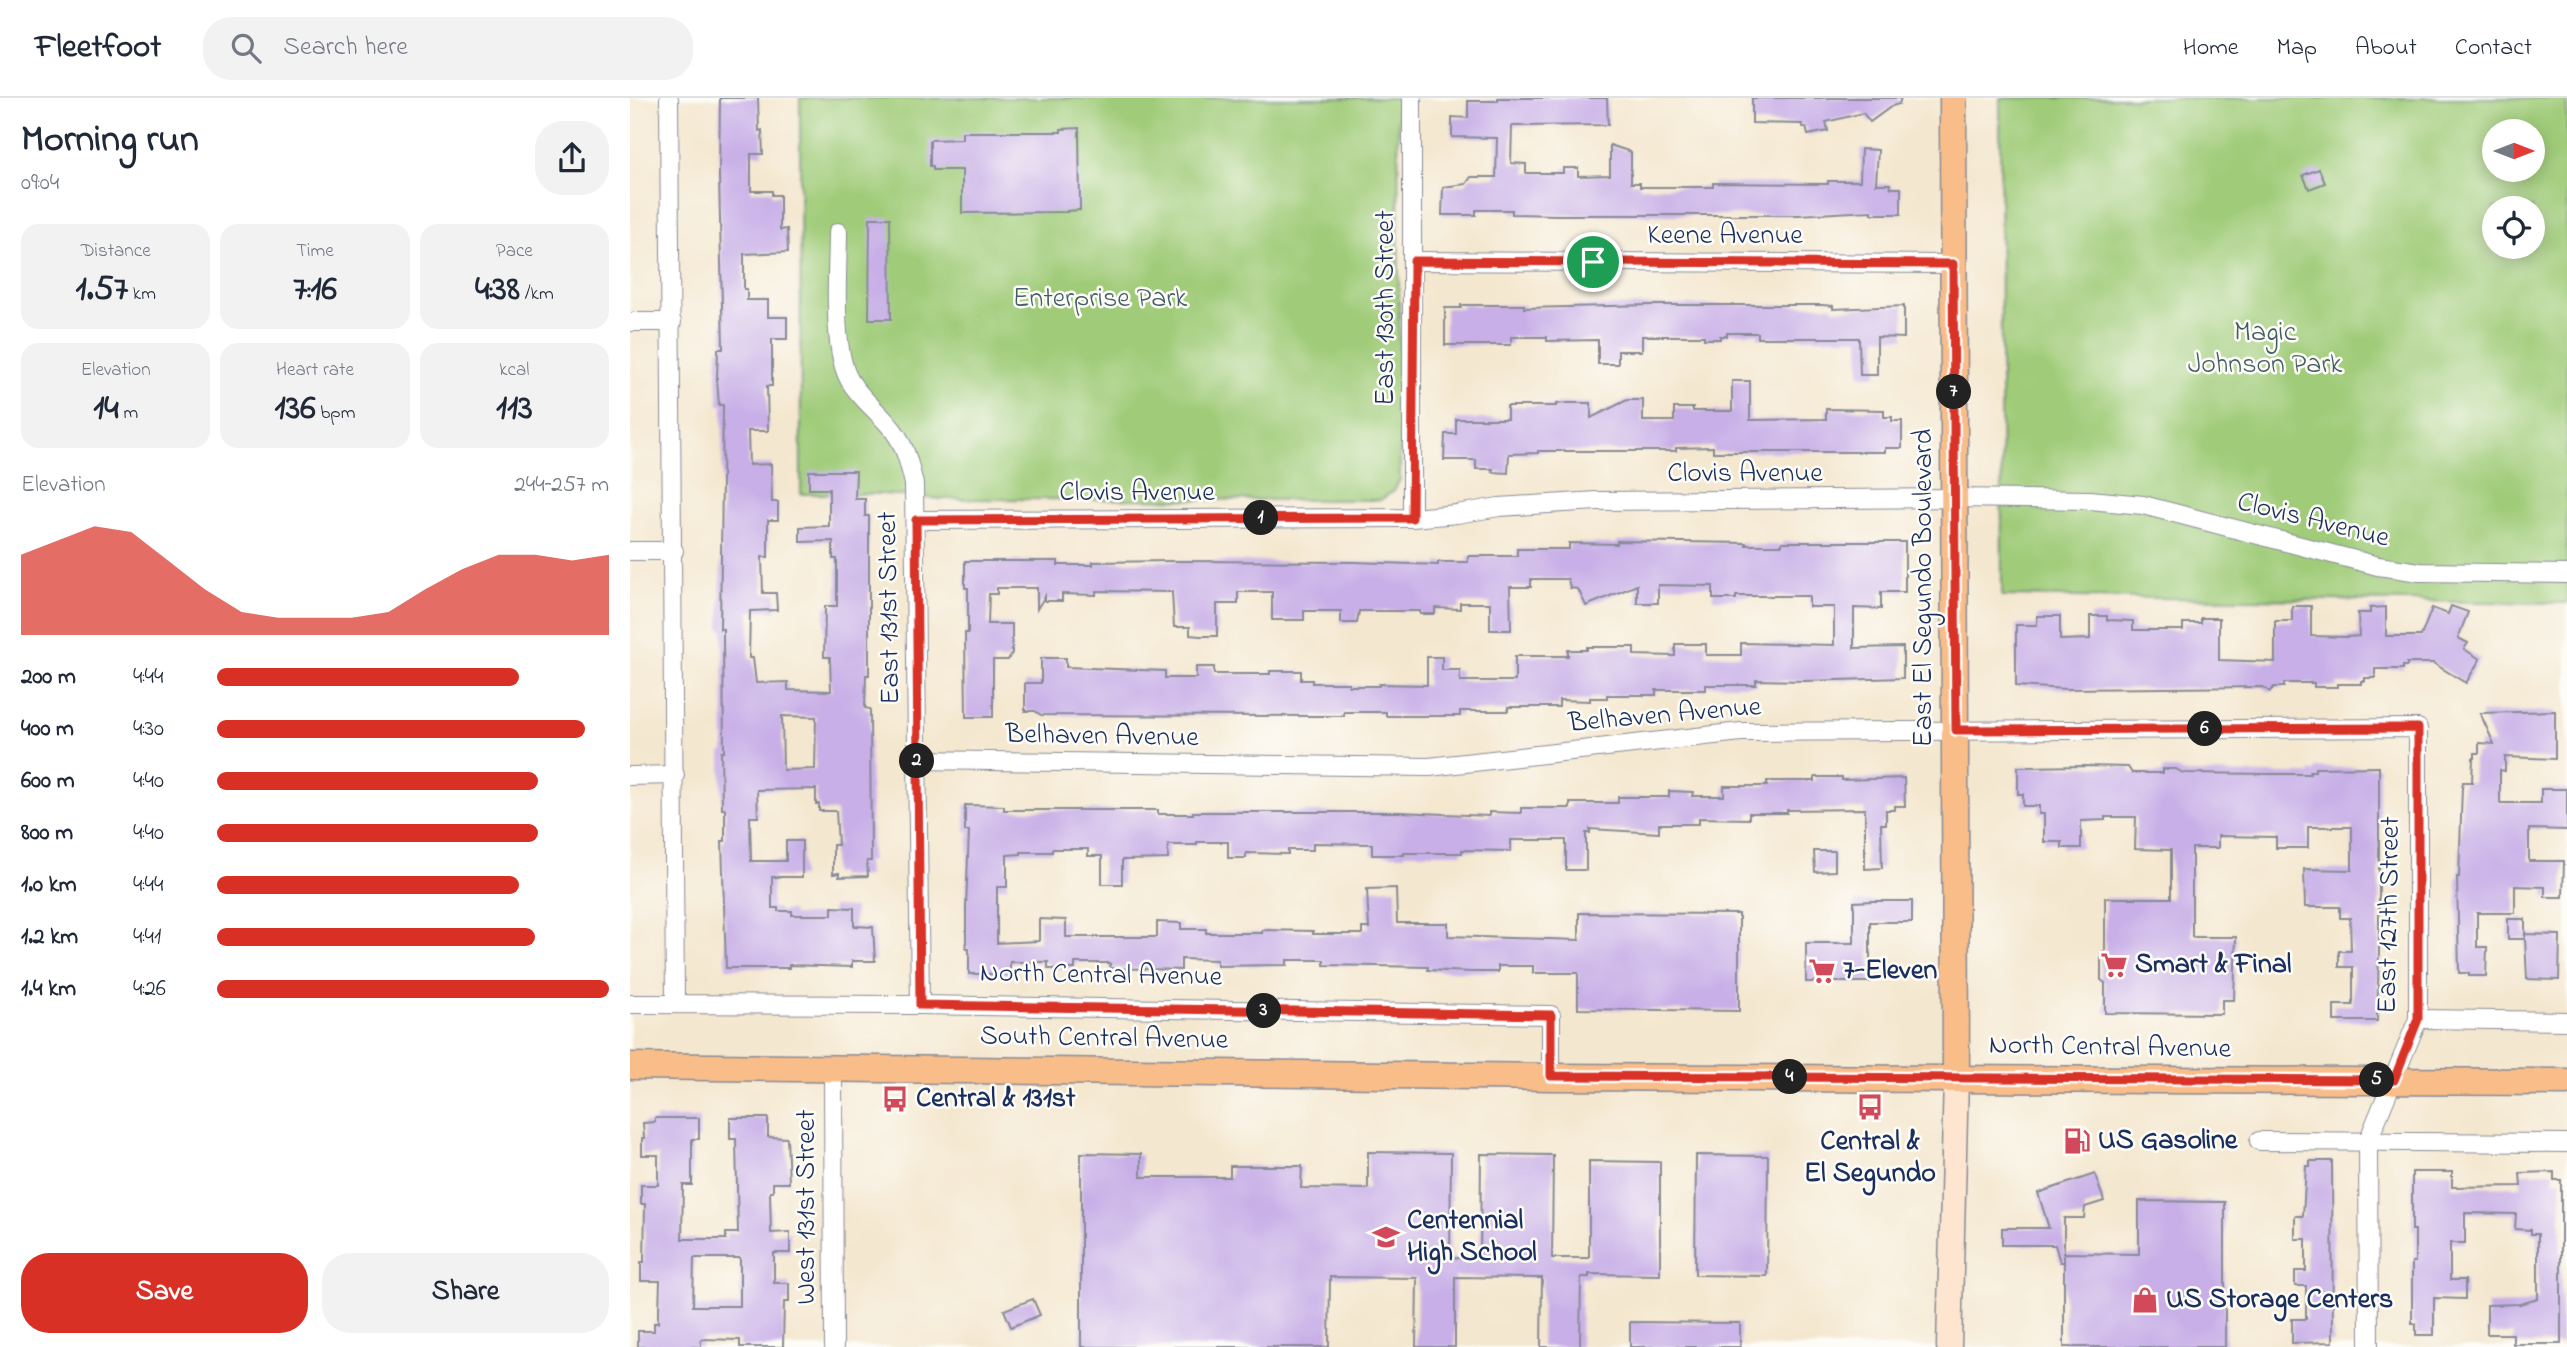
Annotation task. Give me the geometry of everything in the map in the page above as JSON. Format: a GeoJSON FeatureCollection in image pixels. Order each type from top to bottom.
{"type":"FeatureCollection","features":[{"type":"Feature","properties":{"kind":"main road","name":"East El Segundo Boulevard"},"geometry":{"type":"LineString","coordinates":[[1953,98],[1956,1078]]}},
{"type":"Feature","properties":{"kind":"main road","name":"South Central Avenue"},"geometry":{"type":"LineString","coordinates":[[630,1066],[1956,1078]]}},
{"type":"Feature","properties":{"kind":"main road","name":"North Central Avenue"},"geometry":{"type":"LineString","coordinates":[[1956,1078],[2394,1080]]}},
{"type":"Feature","properties":{"kind":"main road"},"geometry":{"type":"LineString","coordinates":[[1949,1347],[1956,1078]]}},
{"type":"Feature","properties":{"kind":"main road"},"geometry":{"type":"LineString","coordinates":[[2394,1080],[2567,1082]]}},
{"type":"Feature","properties":{"kind":"street"},"geometry":{"type":"LineString","coordinates":[[669,98],[675,1004]]}},
{"type":"Feature","properties":{"kind":"street","name":"East 130th Street"},"geometry":{"type":"LineString","coordinates":[[1412,98],[1412,518]]}},
{"type":"Feature","properties":{"kind":"street","name":"East 131st Street"},"geometry":{"type":"LineString","coordinates":[[838,232],[838,329],[841,360],[850,381],[896,435],[908,458],[914,484],[920,1005]]}},
{"type":"Feature","properties":{"kind":"street","name":"Keene Avenue"},"geometry":{"type":"LineString","coordinates":[[1414,261],[1953,264]]}},
{"type":"Feature","properties":{"kind":"street"},"geometry":{"type":"LineString","coordinates":[[630,322],[672,322]]}},
{"type":"Feature","properties":{"kind":"street","name":"Clovis Avenue"},"geometry":{"type":"LineString","coordinates":[[916,520],[1412,518],[1551,502],[1955,498],[2090,500],[2143,505],[2378,566],[2420,572],[2567,574]]}},
{"type":"Feature","properties":{"kind":"street"},"geometry":{"type":"LineString","coordinates":[[630,551],[674,551]]}},
{"type":"Feature","properties":{"kind":"street","name":"Belhaven Avenue"},"geometry":{"type":"LineString","coordinates":[[917,760],[1429,767],[1741,732],[2418,728]]}},
{"type":"Feature","properties":{"kind":"street","name":"East 127th Street"},"geometry":{"type":"LineString","coordinates":[[2369,1347],[2368,1141],[2418,1019],[2418,728]]}},
{"type":"Feature","properties":{"kind":"street"},"geometry":{"type":"LineString","coordinates":[[630,776],[675,775]]}},
{"type":"Feature","properties":{"kind":"street","name":"North Central Avenue"},"geometry":{"type":"LineString","coordinates":[[630,1004],[920,1005],[1551,1015],[1551,1076]]}},
{"type":"Feature","properties":{"kind":"street"},"geometry":{"type":"LineString","coordinates":[[2418,1019],[2567,1021]]}},
{"type":"Feature","properties":{"kind":"street","name":"West 131st Street"},"geometry":{"type":"LineString","coordinates":[[833,1068],[834,1347]]}},
{"type":"Feature","properties":{"kind":"street"},"geometry":{"type":"LineString","coordinates":[[2259,1141],[2567,1143]]}},
{"type":"Feature","properties":{"kind":"green space","name":"Enterprise Park"},"geometry":{"type":"Polygon","coordinates":[[[800,98],[1398,98],[1400,479],[1394,491],[1380,500],[944,499],[881,494],[801,494],[800,98]]]}},
{"type":"Feature","properties":{"kind":"green space","name":"Magic Johnson Park"},"geometry":{"type":"Polygon","coordinates":[[[2000,98],[2567,98],[2567,603],[2002,596],[2000,98]]]}},
{"type":"Feature","properties":{"kind":"building"},"geometry":{"type":"Polygon","coordinates":[[[720,98],[758,98],[763,154],[751,154],[751,191],[772,191],[772,195],[780,195],[780,230],[787,229],[788,252],[744,254],[744,289],[747,289],[747,300],[768,300],[768,317],[787,317],[787,339],[772,339],[772,386],[767,386],[768,431],[748,431],[749,465],[771,464],[772,502],[778,502],[778,520],[768,520],[768,557],[762,557],[763,593],[776,593],[777,610],[750,611],[749,658],[753,658],[756,683],[788,682],[788,690],[831,691],[830,657],[824,657],[825,606],[837,606],[837,559],[833,559],[833,541],[800,542],[800,527],[829,526],[829,489],[809,489],[809,471],[856,471],[855,499],[865,499],[865,516],[869,516],[869,675],[866,675],[865,708],[870,709],[871,861],[867,861],[868,876],[839,877],[839,873],[833,874],[833,845],[838,845],[836,811],[819,811],[816,789],[757,790],[758,817],[750,817],[751,861],[786,861],[786,841],[802,841],[802,877],[772,877],[772,908],[792,911],[792,915],[832,915],[832,907],[854,908],[854,926],[873,927],[875,961],[852,961],[852,967],[789,965],[789,968],[726,968],[722,841],[725,841],[725,809],[722,809],[721,752],[724,752],[723,629],[720,629],[723,405],[719,405],[717,379],[718,349],[723,349],[720,98]],[[782,716],[783,770],[815,769],[816,717],[782,716]]]}},
{"type":"Feature","properties":{"kind":"building"},"geometry":{"type":"Polygon","coordinates":[[[1498,98],[1607,98],[1608,125],[1512,126],[1511,163],[1526,164],[1526,173],[1563,173],[1563,168],[1578,168],[1578,176],[1610,175],[1610,145],[1631,152],[1631,183],[1640,183],[1640,187],[1713,187],[1713,183],[1828,184],[1828,181],[1860,181],[1861,149],[1878,150],[1876,184],[1890,184],[1891,188],[1901,188],[1901,214],[1871,214],[1871,211],[1798,215],[1557,215],[1512,214],[1512,210],[1476,210],[1476,215],[1442,215],[1443,187],[1466,184],[1471,177],[1496,177],[1497,138],[1452,137],[1452,117],[1468,118],[1468,101],[1498,101],[1498,98]]]}},
{"type":"Feature","properties":{"kind":"building"},"geometry":{"type":"Polygon","coordinates":[[[1752,98],[1901,98],[1899,104],[1870,122],[1863,113],[1826,122],[1828,131],[1808,135],[1802,124],[1752,123],[1752,98]]]}},
{"type":"Feature","properties":{"kind":"building"},"geometry":{"type":"Polygon","coordinates":[[[1079,128],[1080,210],[962,213],[962,170],[933,170],[933,166],[930,166],[930,140],[962,139],[962,132],[1061,132],[1061,129],[1079,128]]]}},
{"type":"Feature","properties":{"kind":"building"},"geometry":{"type":"Polygon","coordinates":[[[2319,169],[2325,183],[2309,189],[2303,175],[2319,169]]]}},
{"type":"Feature","properties":{"kind":"building"},"geometry":{"type":"Polygon","coordinates":[[[870,218],[890,218],[891,319],[869,319],[870,218]]]}},
{"type":"Feature","properties":{"kind":"building"},"geometry":{"type":"Polygon","coordinates":[[[1461,305],[1524,305],[1524,308],[1822,305],[1833,306],[1833,309],[1904,306],[1904,338],[1877,337],[1877,375],[1860,375],[1859,338],[1758,338],[1758,333],[1727,333],[1727,336],[1720,336],[1720,339],[1704,339],[1704,336],[1642,336],[1642,351],[1618,351],[1618,364],[1598,364],[1598,340],[1547,341],[1547,337],[1511,337],[1511,345],[1445,345],[1445,308],[1461,308],[1461,305]]]}},
{"type":"Feature","properties":{"kind":"building"},"geometry":{"type":"Polygon","coordinates":[[[1732,381],[1750,381],[1750,420],[1826,419],[1826,409],[1884,410],[1884,417],[1892,417],[1892,421],[1902,421],[1902,448],[1885,448],[1885,452],[1713,452],[1713,447],[1676,448],[1676,451],[1538,451],[1509,454],[1508,473],[1492,472],[1493,469],[1476,469],[1476,460],[1444,460],[1445,434],[1456,434],[1456,419],[1507,419],[1507,406],[1556,406],[1569,403],[1591,403],[1591,418],[1627,400],[1643,400],[1643,421],[1674,421],[1674,408],[1732,411],[1732,381]]]}},
{"type":"Feature","properties":{"kind":"building"},"geometry":{"type":"Polygon","coordinates":[[[1617,541],[1746,545],[1782,545],[1782,542],[1905,542],[1905,592],[1881,592],[1881,609],[1854,608],[1854,648],[1903,647],[1903,678],[1756,680],[1756,685],[1706,685],[1706,690],[1656,690],[1656,695],[1607,695],[1607,698],[1590,698],[1590,701],[1559,700],[1559,707],[1460,711],[1460,716],[1386,716],[1386,712],[1344,712],[1344,716],[1041,715],[1035,711],[1025,711],[1025,683],[1041,683],[1041,658],[1066,658],[1066,667],[1165,671],[1165,678],[1196,678],[1196,667],[1214,667],[1214,674],[1301,671],[1301,680],[1312,680],[1312,683],[1379,686],[1427,685],[1427,657],[1442,657],[1442,670],[1460,670],[1460,681],[1515,681],[1515,656],[1568,656],[1568,650],[1587,650],[1587,647],[1634,647],[1634,655],[1675,656],[1675,644],[1706,644],[1706,655],[1741,655],[1741,643],[1834,645],[1834,607],[1809,607],[1809,596],[1736,596],[1736,599],[1713,599],[1713,586],[1658,585],[1658,603],[1637,603],[1637,585],[1586,606],[1578,589],[1570,588],[1568,579],[1531,579],[1531,587],[1510,587],[1511,630],[1490,630],[1490,603],[1460,603],[1460,609],[1435,608],[1435,614],[1420,614],[1420,611],[1359,611],[1357,623],[1341,623],[1341,611],[1304,611],[1304,620],[1272,620],[1272,592],[1238,592],[1238,604],[1217,604],[1217,636],[1200,636],[1190,635],[1190,627],[1174,627],[1172,592],[1096,591],[1096,595],[1062,594],[1062,601],[1045,601],[1045,596],[1037,609],[1037,588],[997,588],[997,594],[989,594],[988,624],[1012,624],[1012,653],[1008,660],[993,660],[993,717],[966,717],[965,633],[968,633],[968,588],[965,588],[965,561],[1058,561],[1058,565],[1173,561],[1438,565],[1438,562],[1468,562],[1468,556],[1517,556],[1517,549],[1569,549],[1569,543],[1617,544],[1617,541]]]}},
{"type":"Feature","properties":{"kind":"building"},"geometry":{"type":"Polygon","coordinates":[[[2292,606],[2311,606],[2311,636],[2346,637],[2359,636],[2358,613],[2370,613],[2370,608],[2386,607],[2386,636],[2421,636],[2432,608],[2448,614],[2451,606],[2468,612],[2458,638],[2468,643],[2464,649],[2480,659],[2466,683],[2433,663],[2407,663],[2403,669],[2375,669],[2375,678],[2365,678],[2361,684],[2314,687],[2314,683],[2284,683],[2284,687],[2274,687],[2270,692],[2263,687],[2067,689],[2016,686],[2016,625],[2037,625],[2037,616],[2060,616],[2060,640],[2090,639],[2090,616],[2133,621],[2133,630],[2183,630],[2183,623],[2201,623],[2201,618],[2219,618],[2219,660],[2275,662],[2275,621],[2292,621],[2292,606]]]}},
{"type":"Feature","properties":{"kind":"building"},"geometry":{"type":"Polygon","coordinates":[[[2555,711],[2555,759],[2505,757],[2505,771],[2500,770],[2500,803],[2541,803],[2541,789],[2567,789],[2567,830],[2529,829],[2529,861],[2564,861],[2563,897],[2545,897],[2545,887],[2515,886],[2515,913],[2477,913],[2477,947],[2487,947],[2486,976],[2459,973],[2457,877],[2462,787],[2463,782],[2472,782],[2473,758],[2475,753],[2479,753],[2479,743],[2494,744],[2480,713],[2555,711]]]}},
{"type":"Feature","properties":{"kind":"building"},"geometry":{"type":"Polygon","coordinates":[[[2018,767],[2128,767],[2132,773],[2163,773],[2163,769],[2176,769],[2183,773],[2271,774],[2310,774],[2315,768],[2379,767],[2377,1021],[2334,1021],[2334,1005],[2353,1005],[2353,967],[2339,967],[2339,951],[2351,951],[2350,918],[2340,918],[2340,907],[2305,907],[2304,869],[2352,870],[2352,827],[2308,827],[2308,848],[2276,848],[2276,837],[2218,836],[2218,848],[2192,848],[2192,937],[2236,937],[2234,1000],[2222,1000],[2222,1014],[2105,1013],[2101,953],[2105,950],[2105,898],[2171,898],[2171,850],[2135,849],[2136,817],[2105,817],[2105,820],[2081,821],[2081,848],[2062,848],[2062,842],[2044,842],[2044,814],[2039,814],[2039,806],[2023,806],[2023,794],[2018,794],[2018,767]]]}},
{"type":"Feature","properties":{"kind":"building"},"geometry":{"type":"Polygon","coordinates":[[[1815,777],[1842,777],[1842,780],[1904,778],[1905,806],[1886,810],[1886,824],[1881,824],[1882,868],[1865,869],[1865,809],[1787,810],[1787,813],[1749,813],[1749,819],[1699,818],[1699,824],[1659,824],[1659,833],[1590,829],[1590,833],[1586,833],[1586,870],[1566,870],[1566,840],[1511,840],[1511,851],[1462,850],[1462,853],[1404,855],[1372,855],[1372,844],[1313,843],[1313,850],[1288,850],[1288,854],[1246,853],[1246,858],[1228,858],[1228,842],[1197,842],[1197,845],[1168,845],[1168,859],[1122,860],[1122,884],[1102,884],[1102,856],[1088,856],[1088,849],[1052,849],[1052,852],[1007,855],[1007,887],[997,887],[997,943],[1039,941],[1039,919],[1066,920],[1066,937],[1157,937],[1157,922],[1181,923],[1181,929],[1206,929],[1206,933],[1262,933],[1262,930],[1362,934],[1362,928],[1369,928],[1367,889],[1396,888],[1397,923],[1448,923],[1448,936],[1579,940],[1579,913],[1739,914],[1739,1011],[1578,1009],[1578,973],[1533,973],[1533,966],[1498,966],[1498,972],[1471,972],[1428,970],[1428,967],[1324,965],[1324,960],[1287,960],[1287,965],[1217,966],[1217,960],[1181,959],[1181,970],[1110,968],[1110,963],[1075,963],[1075,969],[1048,969],[1048,962],[1010,962],[1010,974],[969,974],[966,907],[969,831],[965,831],[965,805],[1004,806],[1004,810],[1158,810],[1158,814],[1399,812],[1489,816],[1489,812],[1521,813],[1521,808],[1570,808],[1570,803],[1618,803],[1618,797],[1669,797],[1669,791],[1693,792],[1692,796],[1724,796],[1724,786],[1767,786],[1767,781],[1815,781],[1815,777]]]}},
{"type":"Feature","properties":{"kind":"building"},"geometry":{"type":"Polygon","coordinates":[[[1814,851],[1835,851],[1835,871],[1815,872],[1814,851]]]}},
{"type":"Feature","properties":{"kind":"building"},"geometry":{"type":"Polygon","coordinates":[[[1912,901],[1912,922],[1870,922],[1870,982],[1806,982],[1806,943],[1854,943],[1854,902],[1912,901]]]}},
{"type":"Feature","properties":{"kind":"building"},"geometry":{"type":"Polygon","coordinates":[[[2508,919],[2525,919],[2525,934],[2560,935],[2559,980],[2527,979],[2525,939],[2508,939],[2508,919]]]}},
{"type":"Feature","properties":{"kind":"building"},"geometry":{"type":"Polygon","coordinates":[[[655,1118],[699,1118],[699,1139],[692,1139],[692,1185],[683,1185],[682,1239],[726,1239],[726,1233],[738,1233],[736,1139],[730,1139],[730,1118],[768,1118],[768,1137],[787,1138],[789,1183],[773,1183],[773,1192],[770,1192],[771,1233],[790,1232],[790,1253],[774,1253],[774,1283],[789,1283],[789,1302],[784,1302],[783,1347],[740,1347],[740,1340],[701,1339],[701,1347],[638,1347],[638,1331],[654,1331],[659,1310],[660,1281],[641,1281],[645,1204],[641,1204],[641,1185],[658,1185],[658,1155],[642,1155],[643,1123],[655,1122],[655,1118]],[[694,1258],[693,1306],[740,1306],[740,1258],[694,1258]]]}},
{"type":"Feature","properties":{"kind":"building"},"geometry":{"type":"Polygon","coordinates":[[[1368,1152],[1451,1153],[1450,1258],[1480,1259],[1481,1154],[1553,1155],[1552,1258],[1589,1258],[1589,1161],[1660,1162],[1660,1275],[1589,1274],[1589,1277],[1581,1277],[1580,1347],[1541,1347],[1542,1278],[1455,1277],[1455,1347],[1416,1347],[1417,1278],[1330,1277],[1329,1347],[1081,1347],[1081,1153],[1141,1154],[1141,1177],[1230,1177],[1230,1166],[1302,1166],[1301,1188],[1368,1189],[1368,1152]]]}},
{"type":"Feature","properties":{"kind":"building"},"geometry":{"type":"Polygon","coordinates":[[[1696,1155],[1768,1156],[1767,1276],[1695,1275],[1696,1155]]]}},
{"type":"Feature","properties":{"kind":"building"},"geometry":{"type":"Polygon","coordinates":[[[2310,1161],[2332,1161],[2333,1342],[2292,1343],[2292,1319],[2306,1319],[2306,1286],[2295,1286],[2295,1271],[2306,1271],[2306,1239],[2295,1239],[2295,1216],[2303,1216],[2306,1166],[2310,1166],[2310,1161]]]}},
{"type":"Feature","properties":{"kind":"building"},"geometry":{"type":"Polygon","coordinates":[[[2412,1172],[2452,1172],[2452,1187],[2521,1186],[2520,1173],[2554,1172],[2554,1180],[2561,1180],[2561,1344],[2513,1344],[2513,1334],[2487,1334],[2487,1305],[2520,1304],[2538,1299],[2538,1234],[2531,1234],[2531,1230],[2515,1229],[2516,1214],[2465,1213],[2465,1243],[2450,1243],[2450,1280],[2465,1280],[2465,1299],[2434,1298],[2434,1335],[2416,1335],[2416,1324],[2412,1324],[2415,1230],[2412,1230],[2412,1172]]]}},
{"type":"Feature","properties":{"kind":"building"},"geometry":{"type":"Polygon","coordinates":[[[2095,1174],[2104,1201],[2085,1207],[2084,1218],[2064,1218],[2064,1262],[2060,1262],[2055,1245],[2002,1245],[2002,1228],[2049,1228],[2038,1193],[2095,1174]]]}},
{"type":"Feature","properties":{"kind":"building","name":"US Storage Centers"},"geometry":{"type":"Polygon","coordinates":[[[2139,1201],[2225,1202],[2225,1347],[2064,1347],[2064,1253],[2139,1254],[2139,1201]]]}},
{"type":"Feature","properties":{"kind":"building"},"geometry":{"type":"Polygon","coordinates":[[[1033,1299],[1040,1315],[1011,1327],[1004,1310],[1033,1299]]]}},
{"type":"Feature","properties":{"kind":"building"},"geometry":{"type":"Polygon","coordinates":[[[1630,1322],[1740,1323],[1740,1347],[1630,1347],[1630,1322]]]}},
{"type":"Feature","properties":{"kind":"place","name":"Smart & Final"},"geometry":{"type":"Point","coordinates":[2114,965]}},
{"type":"Feature","properties":{"kind":"place","name":"7-Eleven"},"geometry":{"type":"Point","coordinates":[1822,971]}},
{"type":"Feature","properties":{"kind":"place","name":"Central & 131st"},"geometry":{"type":"Point","coordinates":[895,1099]}},
{"type":"Feature","properties":{"kind":"place","name":"Central & El Segundo"},"geometry":{"type":"Point","coordinates":[1870,1107]}},
{"type":"Feature","properties":{"kind":"place","name":"US Gasoline"},"geometry":{"type":"Point","coordinates":[2077,1141]}},
{"type":"Feature","properties":{"kind":"place","name":"Centennial High School"},"geometry":{"type":"Point","coordinates":[1386,1237]}},
{"type":"Feature","properties":{"kind":"place","name":"US Storage Centers"},"geometry":{"type":"Point","coordinates":[2145,1300]}},
{"type":"Feature","properties":{"kind":"route"},"geometry":{"type":"LineString","coordinates":[[1414,261],[1593,262],[1953,264],[1956,730],[2418,728],[2418,1019],[2394,1080],[1551,1076],[1551,1015],[920,1005],[916,520],[1412,518],[1414,261]]}}]}
